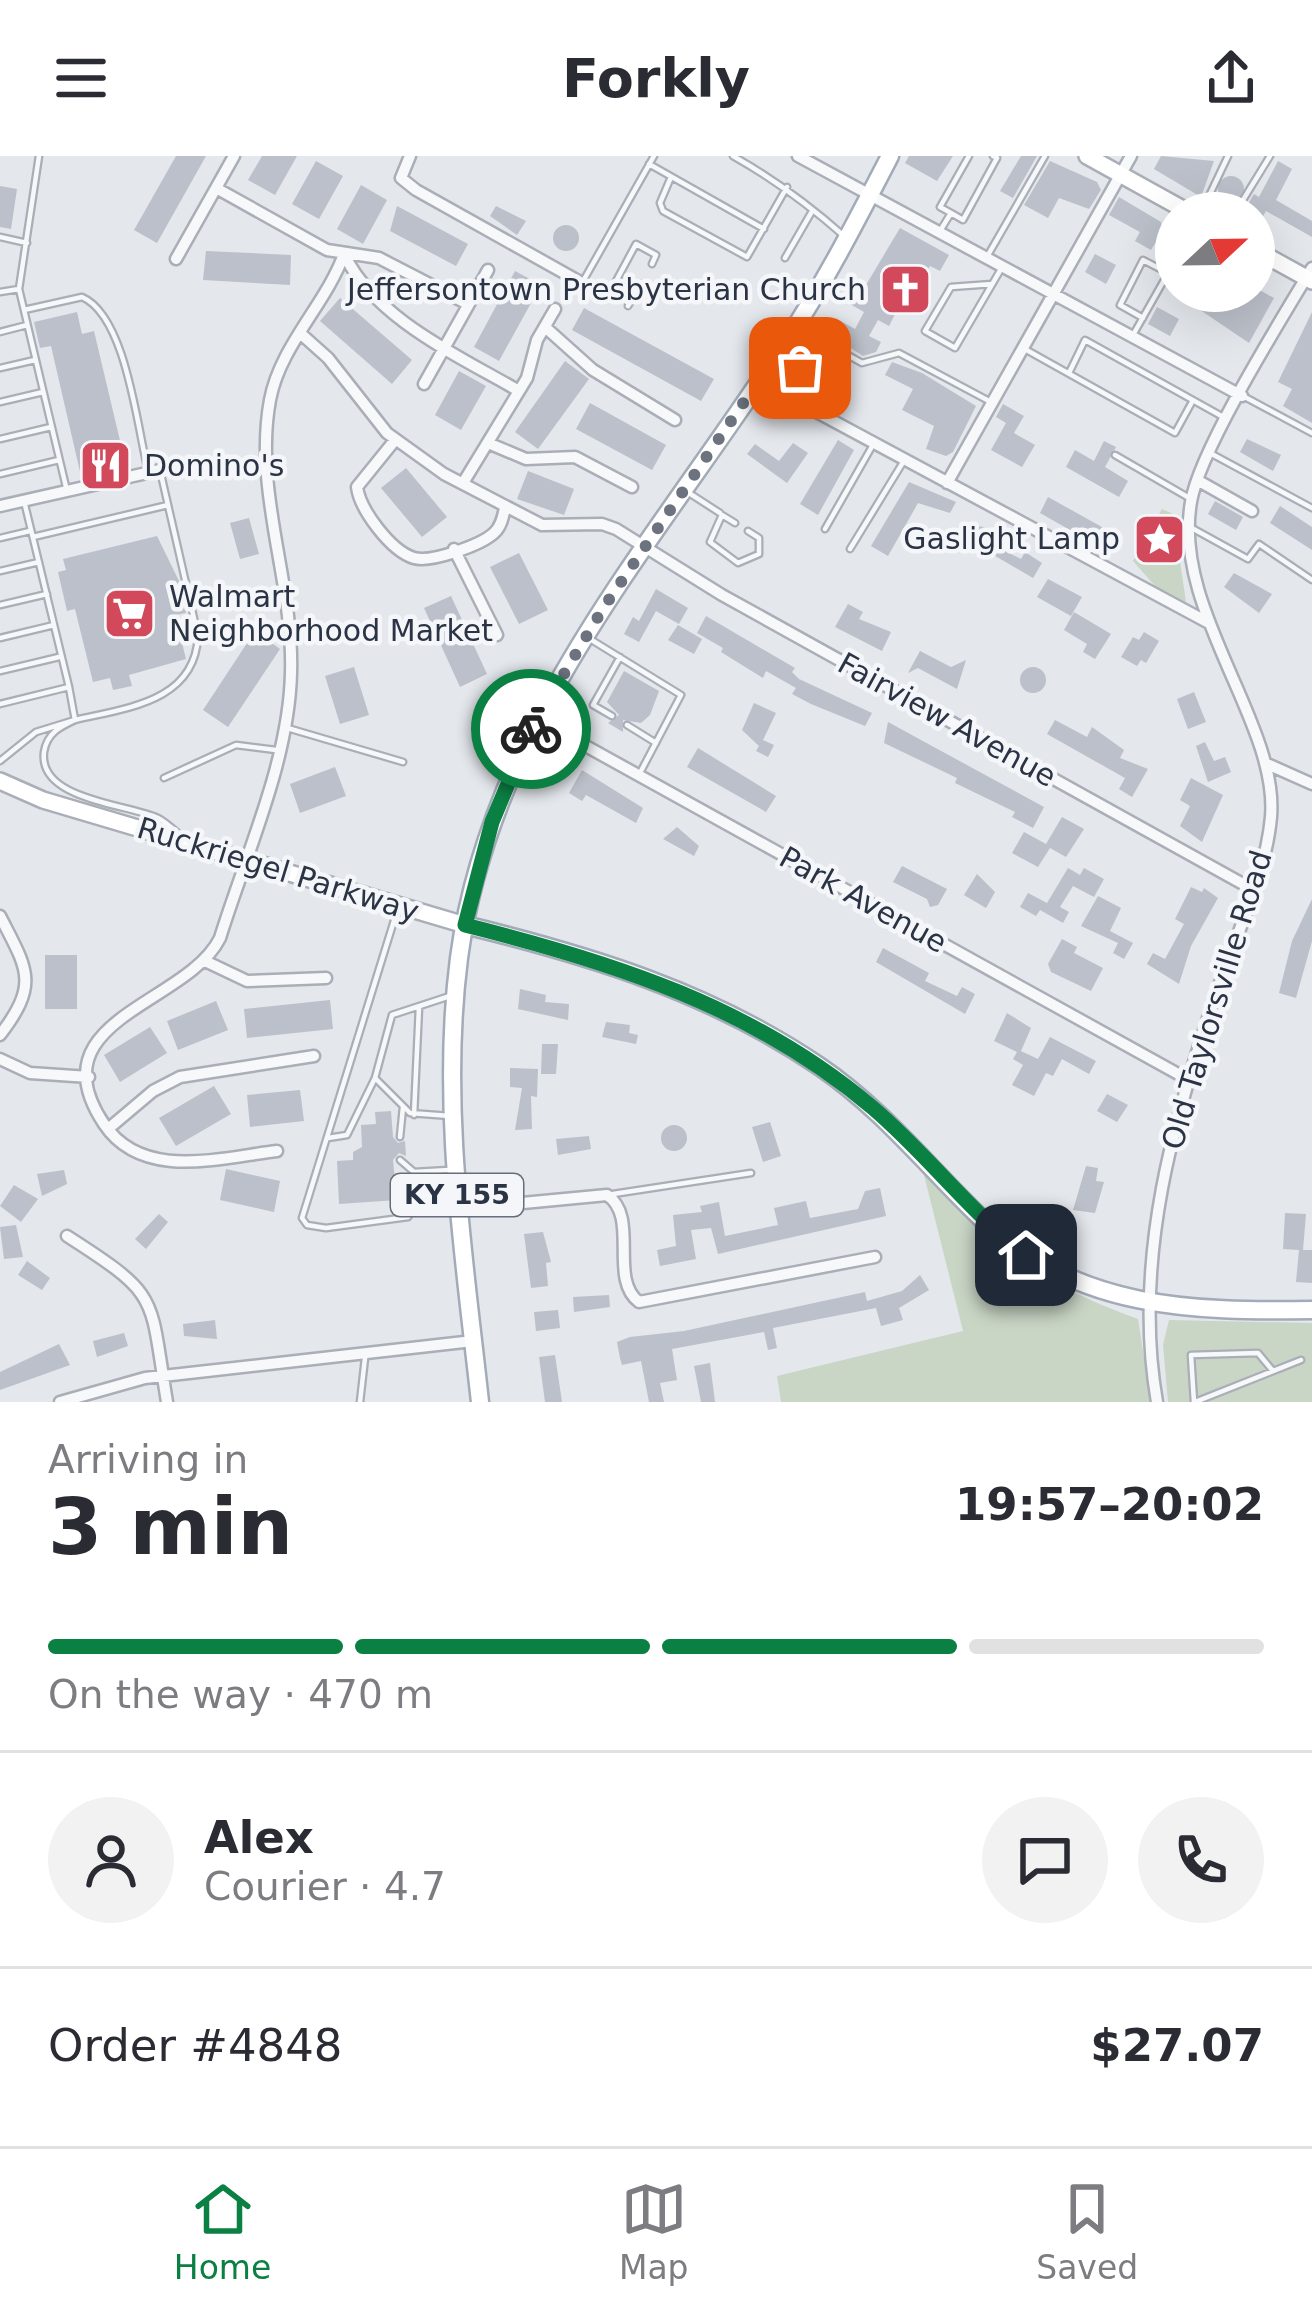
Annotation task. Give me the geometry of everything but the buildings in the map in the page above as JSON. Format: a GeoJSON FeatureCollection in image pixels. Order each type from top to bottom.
{"type":"FeatureCollection","features":[{"type":"Feature","properties":{"kind":"main road","name":"KY 155"},"geometry":{"type":"LineString","coordinates":[[480,1402],[452,1117],[455,994],[465,925],[492,822],[537,718],[585,636],[791,334],[890,156]]}},
{"type":"Feature","properties":{"kind":"main road"},"geometry":{"type":"LineString","coordinates":[[1087,156],[1155,194]]}},
{"type":"Feature","properties":{"kind":"main road"},"geometry":{"type":"LineString","coordinates":[[1275,259],[1310,276]]}},
{"type":"Feature","properties":{"kind":"main road","name":"Ruckriegel Parkway"},"geometry":{"type":"LineString","coordinates":[[0,781],[398,906],[599,958],[769,1034],[875,1110],[990,1227],[1026,1255],[1102,1292],[1152,1305],[1204,1311],[1312,1310]]}},
{"type":"Feature","properties":{"kind":"street"},"geometry":{"type":"LineString","coordinates":[[176,259],[234,156]]}},
{"type":"Feature","properties":{"kind":"street"},"geometry":{"type":"LineString","coordinates":[[410,156],[401,178],[416,190],[582,283]]}},
{"type":"Feature","properties":{"kind":"street"},"geometry":{"type":"LineString","coordinates":[[798,156],[1242,396]]}},
{"type":"Feature","properties":{"kind":"street"},"geometry":{"type":"LineString","coordinates":[[947,483],[1131,156]]}},
{"type":"Feature","properties":{"kind":"street"},"geometry":{"type":"LineString","coordinates":[[216,188],[327,250],[379,258],[468,304]]}},
{"type":"Feature","properties":{"kind":"street"},"geometry":{"type":"LineString","coordinates":[[277,1151],[153,1160],[122,1144],[108,1129],[88,1078],[97,1041],[121,1013],[176,986],[205,962],[220,938],[284,728],[290,629],[267,481],[268,419],[276,380],[344,254]]}},
{"type":"Feature","properties":{"kind":"street"},"geometry":{"type":"LineString","coordinates":[[344,254],[355,278],[443,347],[519,391]]}},
{"type":"Feature","properties":{"kind":"street"},"geometry":{"type":"LineString","coordinates":[[424,384],[488,270]]}},
{"type":"Feature","properties":{"kind":"street","name":"Old Taylorsville Road"},"geometry":{"type":"LineString","coordinates":[[1157,1402],[1150,1357],[1160,1198],[1189,1080],[1270,822],[1265,764],[1209,623],[1190,527],[1191,499],[1210,453],[1310,276]]}},
{"type":"Feature","properties":{"kind":"street"},"geometry":{"type":"LineString","coordinates":[[463,483],[519,391],[555,309]]}},
{"type":"Feature","properties":{"kind":"street"},"geometry":{"type":"LineString","coordinates":[[545,327],[593,370],[675,420]]}},
{"type":"Feature","properties":{"kind":"street","name":"Fairview Avenue"},"geometry":{"type":"LineString","coordinates":[[300,334],[328,358],[395,440],[505,508],[542,525],[602,524],[1252,889]]}},
{"type":"Feature","properties":{"kind":"street"},"geometry":{"type":"LineString","coordinates":[[759,380],[1209,623]]}},
{"type":"Feature","properties":{"kind":"street"},"geometry":{"type":"LineString","coordinates":[[395,440],[359,479],[358,497],[403,553],[423,559],[495,533],[505,508]]}},
{"type":"Feature","properties":{"kind":"street"},"geometry":{"type":"LineString","coordinates":[[488,443],[526,459],[574,458],[632,487]]}},
{"type":"Feature","properties":{"kind":"street"},"geometry":{"type":"LineString","coordinates":[[0,506],[154,471]]}},
{"type":"Feature","properties":{"kind":"street"},"geometry":{"type":"LineString","coordinates":[[1197,480],[1252,511]]}},
{"type":"Feature","properties":{"kind":"street"},"geometry":{"type":"LineString","coordinates":[[454,549],[497,635]]}},
{"type":"Feature","properties":{"kind":"street","name":"Park Avenue"},"geometry":{"type":"LineString","coordinates":[[537,718],[1189,1080]]}},
{"type":"Feature","properties":{"kind":"street"},"geometry":{"type":"LineString","coordinates":[[1265,764],[1312,784]]}},
{"type":"Feature","properties":{"kind":"street"},"geometry":{"type":"LineString","coordinates":[[0,916],[26,967],[28,986],[0,1035]]}},
{"type":"Feature","properties":{"kind":"street"},"geometry":{"type":"LineString","coordinates":[[205,962],[247,981],[326,978]]}},
{"type":"Feature","properties":{"kind":"street"},"geometry":{"type":"LineString","coordinates":[[108,1129],[153,1091],[180,1078],[314,1056]]}},
{"type":"Feature","properties":{"kind":"street"},"geometry":{"type":"LineString","coordinates":[[0,1059],[30,1073],[88,1078]]}},
{"type":"Feature","properties":{"kind":"street"},"geometry":{"type":"LineString","coordinates":[[459,1209],[607,1195],[620,1209],[629,1294],[639,1302],[875,1257]]}},
{"type":"Feature","properties":{"kind":"street"},"geometry":{"type":"LineString","coordinates":[[67,1236],[142,1290],[154,1317],[167,1402]]}},
{"type":"Feature","properties":{"kind":"street"},"geometry":{"type":"LineString","coordinates":[[60,1402],[162,1376],[473,1341]]}},
{"type":"Feature","properties":{"kind":"lane"},"geometry":{"type":"LineString","coordinates":[[39,156],[19,289],[67,491]]}},
{"type":"Feature","properties":{"kind":"lane"},"geometry":{"type":"LineString","coordinates":[[582,283],[654,156]]}},
{"type":"Feature","properties":{"kind":"lane"},"geometry":{"type":"LineString","coordinates":[[733,156],[788,187],[811,213],[846,238]]}},
{"type":"Feature","properties":{"kind":"lane"},"geometry":{"type":"LineString","coordinates":[[969,156],[940,207],[963,220],[998,158],[993,156]]}},
{"type":"Feature","properties":{"kind":"lane"},"geometry":{"type":"LineString","coordinates":[[987,256],[1045,156]]}},
{"type":"Feature","properties":{"kind":"lane"},"geometry":{"type":"LineString","coordinates":[[1211,192],[1228,156]]}},
{"type":"Feature","properties":{"kind":"lane"},"geometry":{"type":"LineString","coordinates":[[1248,192],[1270,156]]}},
{"type":"Feature","properties":{"kind":"lane"},"geometry":{"type":"LineString","coordinates":[[649,164],[766,230]]}},
{"type":"Feature","properties":{"kind":"lane"},"geometry":{"type":"LineString","coordinates":[[671,177],[660,203],[663,211],[747,257],[788,187]]}},
{"type":"Feature","properties":{"kind":"lane"},"geometry":{"type":"LineString","coordinates":[[784,258],[811,213]]}},
{"type":"Feature","properties":{"kind":"lane"},"geometry":{"type":"LineString","coordinates":[[940,231],[951,213]]}},
{"type":"Feature","properties":{"kind":"lane"},"geometry":{"type":"LineString","coordinates":[[0,237],[27,243]]}},
{"type":"Feature","properties":{"kind":"lane"},"geometry":{"type":"LineString","coordinates":[[608,296],[636,244],[656,255],[652,264]]}},
{"type":"Feature","properties":{"kind":"lane"},"geometry":{"type":"LineString","coordinates":[[1143,318],[1120,304],[1143,260],[1155,266]]}},
{"type":"Feature","properties":{"kind":"lane"},"geometry":{"type":"LineString","coordinates":[[992,284],[951,287],[926,331],[955,347],[1004,264]]}},
{"type":"Feature","properties":{"kind":"lane"},"geometry":{"type":"LineString","coordinates":[[628,306],[641,284]]}},
{"type":"Feature","properties":{"kind":"lane"},"geometry":{"type":"LineString","coordinates":[[0,292],[19,289]]}},
{"type":"Feature","properties":{"kind":"lane"},"geometry":{"type":"LineString","coordinates":[[1133,335],[1155,296]]}},
{"type":"Feature","properties":{"kind":"lane"},"geometry":{"type":"LineString","coordinates":[[0,761],[36,732],[159,701],[197,655],[198,636],[168,505],[116,335],[104,313],[82,297],[24,310]]}},
{"type":"Feature","properties":{"kind":"lane"},"geometry":{"type":"LineString","coordinates":[[0,332],[27,325]]}},
{"type":"Feature","properties":{"kind":"lane"},"geometry":{"type":"LineString","coordinates":[[791,334],[832,346],[862,363],[893,354],[909,356],[992,403]]}},
{"type":"Feature","properties":{"kind":"lane"},"geometry":{"type":"LineString","coordinates":[[791,334],[808,354]]}},
{"type":"Feature","properties":{"kind":"lane"},"geometry":{"type":"LineString","coordinates":[[1069,374],[1085,340],[1192,402],[1220,412],[1228,421]]}},
{"type":"Feature","properties":{"kind":"lane"},"geometry":{"type":"LineString","coordinates":[[783,394],[808,354],[832,346]]}},
{"type":"Feature","properties":{"kind":"lane"},"geometry":{"type":"LineString","coordinates":[[1023,348],[1174,434],[1192,402]]}},
{"type":"Feature","properties":{"kind":"lane"},"geometry":{"type":"LineString","coordinates":[[0,368],[35,360]]}},
{"type":"Feature","properties":{"kind":"lane"},"geometry":{"type":"LineString","coordinates":[[0,401],[43,392]]}},
{"type":"Feature","properties":{"kind":"lane"},"geometry":{"type":"LineString","coordinates":[[1242,396],[1312,433]]}},
{"type":"Feature","properties":{"kind":"lane"},"geometry":{"type":"LineString","coordinates":[[0,439],[51,427]]}},
{"type":"Feature","properties":{"kind":"lane"},"geometry":{"type":"LineString","coordinates":[[825,529],[874,442]]}},
{"type":"Feature","properties":{"kind":"lane"},"geometry":{"type":"LineString","coordinates":[[1210,453],[1312,508]]}},
{"type":"Feature","properties":{"kind":"lane"},"geometry":{"type":"LineString","coordinates":[[1115,455],[1191,499]]}},
{"type":"Feature","properties":{"kind":"lane"},"geometry":{"type":"LineString","coordinates":[[850,549],[905,459]]}},
{"type":"Feature","properties":{"kind":"lane"},"geometry":{"type":"LineString","coordinates":[[0,474],[59,460]]}},
{"type":"Feature","properties":{"kind":"lane"},"geometry":{"type":"LineString","coordinates":[[685,490],[735,523]]}},
{"type":"Feature","properties":{"kind":"lane"},"geometry":{"type":"LineString","coordinates":[[25,501],[75,719]]}},
{"type":"Feature","properties":{"kind":"lane"},"geometry":{"type":"LineString","coordinates":[[0,538],[168,505]]}},
{"type":"Feature","properties":{"kind":"lane"},"geometry":{"type":"LineString","coordinates":[[722,514],[711,548],[738,563],[759,554],[759,538],[748,531]]}},
{"type":"Feature","properties":{"kind":"lane"},"geometry":{"type":"LineString","coordinates":[[1190,527],[1248,559],[1259,544],[1312,580]]}},
{"type":"Feature","properties":{"kind":"lane"},"geometry":{"type":"LineString","coordinates":[[0,571],[39,562]]}},
{"type":"Feature","properties":{"kind":"lane"},"geometry":{"type":"LineString","coordinates":[[0,605],[46,594]]}},
{"type":"Feature","properties":{"kind":"lane"},"geometry":{"type":"LineString","coordinates":[[0,638],[54,625]]}},
{"type":"Feature","properties":{"kind":"lane"},"geometry":{"type":"LineString","coordinates":[[585,636],[681,695],[639,776]]}},
{"type":"Feature","properties":{"kind":"lane"},"geometry":{"type":"LineString","coordinates":[[0,671],[61,656]]}},
{"type":"Feature","properties":{"kind":"lane"},"geometry":{"type":"LineString","coordinates":[[612,716],[593,705],[620,657]]}},
{"type":"Feature","properties":{"kind":"lane"},"geometry":{"type":"LineString","coordinates":[[0,704],[69,687]]}},
{"type":"Feature","properties":{"kind":"lane"},"geometry":{"type":"LineString","coordinates":[[75,719],[49,738],[44,756],[48,773],[64,788],[161,819],[189,843]]}},
{"type":"Feature","properties":{"kind":"lane"},"geometry":{"type":"LineString","coordinates":[[627,725],[656,742]]}},
{"type":"Feature","properties":{"kind":"lane"},"geometry":{"type":"LineString","coordinates":[[284,728],[404,762]]}},
{"type":"Feature","properties":{"kind":"lane"},"geometry":{"type":"LineString","coordinates":[[164,778],[236,745],[277,751]]}},
{"type":"Feature","properties":{"kind":"lane"},"geometry":{"type":"LineString","coordinates":[[398,906],[303,1204],[307,1225],[382,1222],[416,1209],[413,1172],[400,1160]]}},
{"type":"Feature","properties":{"kind":"lane"},"geometry":{"type":"LineString","coordinates":[[326,1138],[347,1135],[375,1078],[392,1015],[455,994]]}},
{"type":"Feature","properties":{"kind":"lane"},"geometry":{"type":"LineString","coordinates":[[414,1115],[419,1007]]}},
{"type":"Feature","properties":{"kind":"lane"},"geometry":{"type":"LineString","coordinates":[[375,1078],[414,1115],[452,1117]]}},
{"type":"Feature","properties":{"kind":"lane"},"geometry":{"type":"LineString","coordinates":[[400,1137],[403,1107]]}},
{"type":"Feature","properties":{"kind":"lane"},"geometry":{"type":"LineString","coordinates":[[413,1172],[455,1170]]}},
{"type":"Feature","properties":{"kind":"lane"},"geometry":{"type":"LineString","coordinates":[[607,1195],[752,1173]]}},
{"type":"Feature","properties":{"kind":"lane"},"geometry":{"type":"LineString","coordinates":[[360,1402],[366,1352]]}},
{"type":"Feature","properties":{"kind":"lane"},"geometry":{"type":"LineString","coordinates":[[1274,1371],[1258,1353],[1191,1354],[1194,1402],[1274,1371],[1301,1360]]}},
{"type":"Feature","properties":{"kind":"green space"},"geometry":{"type":"Polygon","coordinates":[[[1162,509],[1173,514],[1186,602],[1155,586],[1133,561],[1162,509]]]}},
{"type":"Feature","properties":{"kind":"green space"},"geometry":{"type":"Polygon","coordinates":[[[924,1175],[1022,1261],[1073,1292],[1138,1319],[1151,1402],[781,1402],[777,1376],[963,1331],[924,1175]]]}},
{"type":"Feature","properties":{"kind":"green space"},"geometry":{"type":"Polygon","coordinates":[[[1169,1320],[1312,1323],[1312,1402],[1168,1402],[1163,1345],[1169,1320]]]}},
{"type":"Feature","properties":{"kind":"way so far"},"geometry":{"type":"LineString","coordinates":[[531,729],[604,607],[759,380],[783,394],[800,368]]}},
{"type":"Feature","properties":{"kind":"place","name":"Jeffersontown Presbyterian Church"},"geometry":{"type":"Point","coordinates":[905,290]}},
{"type":"Feature","properties":{"kind":"place","name":"Domino's"},"geometry":{"type":"Point","coordinates":[105,466]}},
{"type":"Feature","properties":{"kind":"place","name":"Gaslight Lamp"},"geometry":{"type":"Point","coordinates":[1159,539]}},
{"type":"Feature","properties":{"kind":"place","name":"Walmart Neighborhood Market"},"geometry":{"type":"Point","coordinates":[130,614]}},
{"type":"Feature","properties":{"kind":"route"},"geometry":{"type":"LineString","coordinates":[[531,729],[492,822],[465,925],[599,958],[711,1004],[769,1034],[875,1110],[990,1227],[1026,1255]]}}]}
